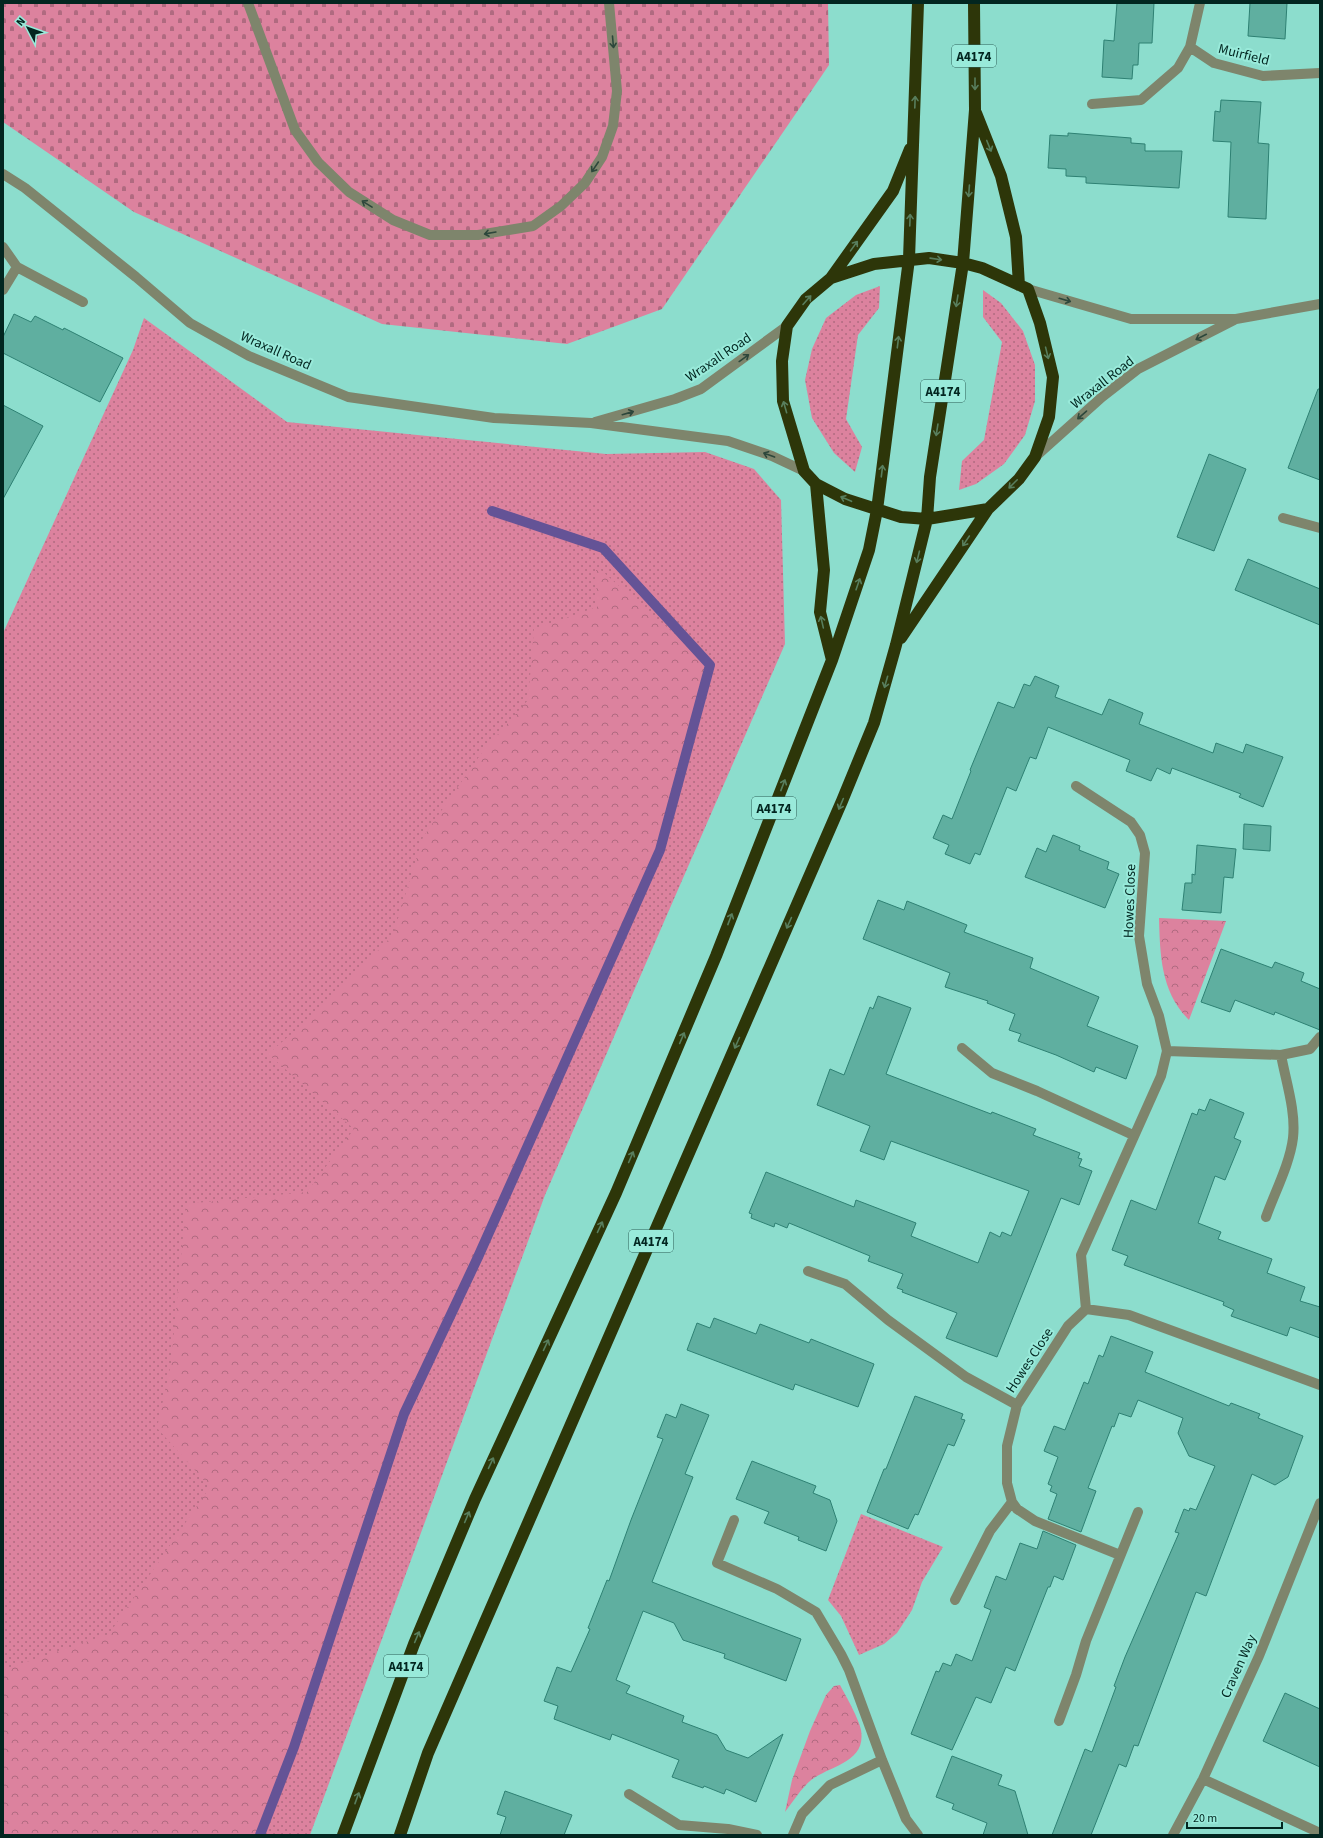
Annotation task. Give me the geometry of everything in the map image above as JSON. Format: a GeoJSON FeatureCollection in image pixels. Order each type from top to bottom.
{"type":"FeatureCollection","features":[{"type":"Feature","properties":{"kind":"highway","name":"A4174"},"geometry":{"type":"LineString","coordinates":[[343,1835],[414,1644],[472,1506],[619,1186],[716,956],[832,660],[869,550],[877,510],[909,259],[918,3]]}},
{"type":"Feature","properties":{"kind":"highway","name":"A4174"},"geometry":{"type":"LineString","coordinates":[[400,1835],[431,1746],[845,794],[874,723],[896,645],[927,519],[930,477],[963,263],[975,110],[974,3]]}},
{"type":"Feature","properties":{"kind":"highway","name":"A4174"},"geometry":{"type":"LineString","coordinates":[[975,110],[1001,176],[1016,237],[1024,287]]}},
{"type":"Feature","properties":{"kind":"highway","name":"A4174"},"geometry":{"type":"LineString","coordinates":[[831,278],[893,191],[914,141]]}},
{"type":"Feature","properties":{"kind":"highway"},"geometry":{"type":"LineString","coordinates":[[929,258],[963,263],[982,268],[1024,287],[1040,323],[1053,377],[1049,417],[1035,457],[1019,479],[988,509],[927,519],[901,517],[845,499],[816,484],[804,471],[783,401],[782,361],[787,326],[806,299],[831,278],[874,264],[909,259],[929,258]]}},
{"type":"Feature","properties":{"kind":"highway"},"geometry":{"type":"LineString","coordinates":[[816,484],[824,570],[820,612],[832,660]]}},
{"type":"Feature","properties":{"kind":"highway","name":"A4174"},"geometry":{"type":"LineString","coordinates":[[896,645],[988,509]]}},
{"type":"Feature","properties":{"kind":"street"},"geometry":{"type":"LineString","coordinates":[[248,3],[295,130],[318,162],[349,192],[393,220],[430,235],[478,235],[533,226],[561,206],[585,183],[602,157],[613,126],[617,91],[609,3]]}},
{"type":"Feature","properties":{"kind":"street"},"geometry":{"type":"LineString","coordinates":[[1092,104],[1141,100],[1178,68],[1190,47],[1200,3]]}},
{"type":"Feature","properties":{"kind":"street","name":"Muirfield"},"geometry":{"type":"LineString","coordinates":[[1190,47],[1214,63],[1263,76],[1320,73]]}},
{"type":"Feature","properties":{"kind":"street","name":"Wraxall Road"},"geometry":{"type":"LineString","coordinates":[[3,174],[37,198],[190,323],[249,356],[348,397],[494,418],[591,424],[728,441],[772,456],[804,471]]}},
{"type":"Feature","properties":{"kind":"street"},"geometry":{"type":"LineString","coordinates":[[3,247],[17,267],[83,302]]}},
{"type":"Feature","properties":{"kind":"street"},"geometry":{"type":"LineString","coordinates":[[3,290],[17,267]]}},
{"type":"Feature","properties":{"kind":"street","name":"Wraxall Road"},"geometry":{"type":"LineString","coordinates":[[1024,287],[1132,319],[1236,319],[1320,304]]}},
{"type":"Feature","properties":{"kind":"street","name":"Wraxall Road"},"geometry":{"type":"LineString","coordinates":[[1035,457],[1102,397],[1138,369],[1236,319]]}},
{"type":"Feature","properties":{"kind":"street","name":"Wraxall Road"},"geometry":{"type":"LineString","coordinates":[[591,424],[675,399],[701,389],[787,326]]}},
{"type":"Feature","properties":{"kind":"street"},"geometry":{"type":"LineString","coordinates":[[1283,518],[1320,528]]}},
{"type":"Feature","properties":{"kind":"street","name":"Howes Close"},"geometry":{"type":"LineString","coordinates":[[1012,1502],[1007,1483],[1007,1446],[1017,1405],[1068,1326],[1086,1309],[1081,1254],[1160,1076],[1167,1051],[1159,1016],[1147,984],[1139,936],[1145,853],[1140,835],[1131,822],[1076,786]]}},
{"type":"Feature","properties":{"kind":"street"},"geometry":{"type":"LineString","coordinates":[[1167,1051],[1281,1055],[1310,1049],[1320,1037]]}},
{"type":"Feature","properties":{"kind":"street"},"geometry":{"type":"LineString","coordinates":[[962,1048],[992,1073],[1037,1091],[1133,1136]]}},
{"type":"Feature","properties":{"kind":"street"},"geometry":{"type":"LineString","coordinates":[[1266,1217],[1290,1153],[1293,1137],[1292,1111],[1281,1055]]}},
{"type":"Feature","properties":{"kind":"street"},"geometry":{"type":"LineString","coordinates":[[808,1271],[845,1284],[888,1320],[966,1377],[1017,1405]]}},
{"type":"Feature","properties":{"kind":"street"},"geometry":{"type":"LineString","coordinates":[[1086,1309],[1128,1315],[1320,1385]]}},
{"type":"Feature","properties":{"kind":"street"},"geometry":{"type":"LineString","coordinates":[[955,1600],[990,1531],[1012,1502],[1017,1509],[1035,1522],[1120,1555]]}},
{"type":"Feature","properties":{"kind":"street","name":"Craven Way"},"geometry":{"type":"LineString","coordinates":[[1173,1835],[1203,1779],[1259,1656],[1320,1503]]}},
{"type":"Feature","properties":{"kind":"street"},"geometry":{"type":"LineString","coordinates":[[1059,1721],[1076,1675],[1086,1641],[1138,1512]]}},
{"type":"Feature","properties":{"kind":"street"},"geometry":{"type":"LineString","coordinates":[[734,1520],[717,1563],[777,1589],[816,1612],[849,1670],[882,1760],[906,1819],[918,1835]]}},
{"type":"Feature","properties":{"kind":"street"},"geometry":{"type":"LineString","coordinates":[[793,1835],[802,1814],[830,1785],[882,1760]]}},
{"type":"Feature","properties":{"kind":"street"},"geometry":{"type":"LineString","coordinates":[[1203,1779],[1320,1832]]}},
{"type":"Feature","properties":{"kind":"street"},"geometry":{"type":"LineString","coordinates":[[629,1794],[679,1825],[728,1829],[757,1835]]}},
{"type":"Feature","properties":{"kind":"green space"},"geometry":{"type":"Polygon","coordinates":[[[3,3],[828,3],[829,65],[662,309],[567,344],[382,324],[134,212],[3,122],[3,3]]]}},
{"type":"Feature","properties":{"kind":"green space"},"geometry":{"type":"Polygon","coordinates":[[[880,286],[879,308],[858,335],[846,419],[862,447],[855,472],[834,453],[812,418],[805,380],[812,349],[826,318],[856,295],[880,286]]]}},
{"type":"Feature","properties":{"kind":"green space"},"geometry":{"type":"Polygon","coordinates":[[[983,290],[1001,303],[1023,331],[1035,365],[1035,401],[1025,435],[1004,464],[976,484],[959,490],[962,461],[984,440],[1002,342],[983,317],[983,290]]]}},
{"type":"Feature","properties":{"kind":"green space"},"geometry":{"type":"Polygon","coordinates":[[[144,318],[287,422],[606,454],[705,452],[754,469],[781,500],[785,644],[545,1195],[310,1835],[3,1835],[3,633],[133,350],[144,318]]]}},
{"type":"Feature","properties":{"kind":"green space"},"geometry":{"type":"Polygon","coordinates":[[[596,566],[706,661],[697,715],[662,843],[380,1486],[289,1760],[258,1835],[3,1835],[3,1670],[109,1634],[210,1487],[157,1428],[171,1364],[186,1204],[307,1192],[354,1129],[268,1054],[324,1006],[393,935],[423,837],[483,751],[528,700],[534,629],[597,607],[596,566]]]}},
{"type":"Feature","properties":{"kind":"green space"},"geometry":{"type":"Polygon","coordinates":[[[1159,918],[1226,921],[1189,1020],[1173,998],[1167,985],[1160,946],[1159,918]]]}},
{"type":"Feature","properties":{"kind":"green space"},"geometry":{"type":"Polygon","coordinates":[[[861,1514],[943,1547],[922,1582],[912,1610],[897,1633],[884,1644],[859,1655],[841,1616],[828,1600],[861,1514]]]}},
{"type":"Feature","properties":{"kind":"green space"},"geometry":{"type":"Polygon","coordinates":[[[840,1685],[860,1725],[861,1742],[857,1751],[851,1758],[813,1778],[800,1791],[785,1812],[792,1780],[810,1731],[826,1695],[834,1686],[840,1685]]]}},
{"type":"Feature","properties":{"kind":"building"},"geometry":{"type":"Polygon","coordinates":[[[1117,3],[1154,3],[1152,43],[1139,43],[1138,65],[1133,65],[1132,79],[1102,77],[1104,40],[1114,41],[1117,3]]]}},
{"type":"Feature","properties":{"kind":"building"},"geometry":{"type":"Polygon","coordinates":[[[1250,3],[1287,3],[1285,39],[1248,36],[1250,3]]]}},
{"type":"Feature","properties":{"kind":"building"},"geometry":{"type":"Polygon","coordinates":[[[1221,100],[1261,102],[1258,143],[1269,144],[1266,219],[1228,217],[1231,142],[1213,141],[1215,111],[1220,112],[1221,100]]]}},
{"type":"Feature","properties":{"kind":"building"},"geometry":{"type":"Polygon","coordinates":[[[1068,133],[1131,138],[1131,143],[1145,144],[1145,151],[1182,151],[1179,188],[1086,183],[1086,177],[1066,176],[1066,169],[1048,168],[1050,135],[1068,136],[1068,133]]]}},
{"type":"Feature","properties":{"kind":"building"},"geometry":{"type":"Polygon","coordinates":[[[14,314],[31,322],[35,316],[63,330],[64,328],[123,358],[100,402],[3,353],[3,337],[14,314]]]}},
{"type":"Feature","properties":{"kind":"building"},"geometry":{"type":"Polygon","coordinates":[[[1318,389],[1320,389],[1320,480],[1288,468],[1318,389]]]}},
{"type":"Feature","properties":{"kind":"building"},"geometry":{"type":"Polygon","coordinates":[[[3,405],[43,426],[3,499],[3,405]]]}},
{"type":"Feature","properties":{"kind":"building"},"geometry":{"type":"Polygon","coordinates":[[[1209,454],[1246,469],[1214,551],[1177,537],[1209,454]]]}},
{"type":"Feature","properties":{"kind":"building"},"geometry":{"type":"Polygon","coordinates":[[[1248,559],[1320,589],[1320,625],[1235,590],[1248,559]]]}},
{"type":"Feature","properties":{"kind":"building"},"geometry":{"type":"Polygon","coordinates":[[[1035,676],[1059,686],[1055,697],[1102,715],[1109,699],[1143,713],[1139,724],[1213,753],[1216,743],[1243,753],[1246,744],[1283,757],[1263,807],[1239,797],[1241,794],[1172,768],[1170,774],[1157,768],[1151,781],[1126,771],[1130,760],[1048,727],[1036,759],[1030,757],[1016,791],[1007,787],[980,855],[975,853],[970,864],[945,854],[949,845],[933,838],[943,815],[952,819],[998,702],[1014,708],[1024,684],[1030,686],[1035,676]]]}},
{"type":"Feature","properties":{"kind":"building"},"geometry":{"type":"Polygon","coordinates":[[[1244,824],[1271,826],[1270,851],[1243,849],[1244,824]]]}},
{"type":"Feature","properties":{"kind":"building"},"geometry":{"type":"Polygon","coordinates":[[[1053,835],[1080,846],[1079,850],[1109,862],[1107,869],[1119,874],[1105,908],[1025,877],[1037,848],[1046,852],[1053,835]]]}},
{"type":"Feature","properties":{"kind":"building"},"geometry":{"type":"Polygon","coordinates":[[[1197,845],[1236,849],[1233,878],[1224,877],[1221,913],[1182,910],[1185,883],[1192,883],[1192,874],[1195,875],[1197,845]]]}},
{"type":"Feature","properties":{"kind":"building"},"geometry":{"type":"Polygon","coordinates":[[[878,900],[904,910],[907,901],[967,925],[964,932],[1033,958],[1030,968],[1099,997],[1087,1026],[1138,1046],[1126,1079],[1096,1067],[1094,1072],[1056,1055],[1018,1041],[1021,1034],[1009,1030],[1015,1014],[987,1003],[988,1001],[945,987],[950,973],[863,939],[878,900]]]}},
{"type":"Feature","properties":{"kind":"building"},"geometry":{"type":"Polygon","coordinates":[[[1221,949],[1272,968],[1275,962],[1304,973],[1301,981],[1320,989],[1320,1030],[1275,1012],[1274,1015],[1235,1000],[1230,1012],[1201,1002],[1221,949]]]}},
{"type":"Feature","properties":{"kind":"building"},"geometry":{"type":"Polygon","coordinates":[[[878,996],[911,1008],[886,1074],[991,1114],[992,1112],[1036,1129],[1033,1135],[1080,1153],[1078,1158],[1082,1159],[1079,1166],[1092,1171],[1079,1205],[1061,1198],[997,1357],[946,1338],[957,1313],[902,1292],[903,1290],[897,1288],[903,1274],[868,1261],[870,1256],[789,1223],[787,1228],[775,1223],[774,1227],[751,1218],[752,1214],[749,1213],[766,1172],[854,1207],[856,1200],[916,1223],[911,1236],[978,1263],[990,1232],[1000,1237],[1002,1232],[1011,1236],[1029,1191],[891,1141],[884,1160],[860,1151],[870,1126],[817,1105],[830,1069],[844,1075],[870,1007],[873,1009],[878,996]]]}},
{"type":"Feature","properties":{"kind":"building"},"geometry":{"type":"Polygon","coordinates":[[[1210,1099],[1244,1113],[1234,1138],[1241,1141],[1225,1180],[1215,1176],[1198,1223],[1221,1232],[1218,1239],[1272,1259],[1267,1273],[1305,1287],[1300,1301],[1320,1307],[1320,1338],[1290,1327],[1287,1336],[1231,1316],[1234,1310],[1223,1305],[1224,1302],[1124,1265],[1128,1256],[1112,1250],[1131,1200],[1156,1210],[1192,1113],[1197,1115],[1199,1109],[1205,1111],[1210,1099]]]}},
{"type":"Feature","properties":{"kind":"building"},"geometry":{"type":"Polygon","coordinates":[[[714,1318],[756,1334],[760,1324],[809,1343],[811,1339],[874,1364],[858,1407],[795,1384],[793,1390],[687,1350],[697,1323],[710,1328],[714,1318]]]}},
{"type":"Feature","properties":{"kind":"building"},"geometry":{"type":"Polygon","coordinates":[[[1111,1336],[1153,1352],[1145,1372],[1229,1406],[1231,1403],[1260,1414],[1258,1418],[1303,1436],[1288,1477],[1275,1485],[1252,1474],[1206,1596],[1196,1592],[1138,1746],[1134,1745],[1126,1767],[1119,1764],[1091,1835],[1052,1835],[1085,1749],[1092,1752],[1116,1687],[1114,1686],[1125,1657],[1179,1533],[1175,1532],[1184,1509],[1189,1511],[1190,1508],[1196,1510],[1215,1466],[1189,1456],[1178,1433],[1183,1418],[1138,1400],[1131,1417],[1119,1413],[1114,1427],[1112,1426],[1088,1488],[1096,1491],[1081,1532],[1048,1519],[1057,1494],[1050,1491],[1052,1486],[1048,1484],[1058,1457],[1044,1451],[1054,1426],[1065,1430],[1084,1382],[1088,1384],[1099,1355],[1103,1357],[1111,1336]]]}},
{"type":"Feature","properties":{"kind":"building"},"geometry":{"type":"Polygon","coordinates":[[[915,1396],[963,1414],[961,1419],[965,1420],[954,1446],[948,1444],[918,1515],[915,1514],[908,1529],[867,1512],[915,1396]]]}},
{"type":"Feature","properties":{"kind":"building"},"geometry":{"type":"Polygon","coordinates":[[[681,1404],[709,1415],[685,1474],[693,1477],[652,1582],[801,1639],[786,1681],[724,1658],[725,1654],[683,1640],[674,1623],[643,1611],[616,1680],[630,1686],[626,1693],[684,1716],[682,1722],[717,1735],[726,1750],[748,1758],[783,1734],[756,1802],[726,1789],[724,1794],[704,1786],[703,1788],[672,1777],[679,1760],[612,1734],[610,1740],[554,1719],[558,1706],[544,1701],[557,1667],[571,1672],[590,1629],[588,1628],[607,1580],[609,1581],[663,1439],[657,1437],[666,1414],[676,1418],[681,1404]]]}},
{"type":"Feature","properties":{"kind":"building"},"geometry":{"type":"Polygon","coordinates":[[[752,1461],[816,1486],[813,1493],[830,1500],[837,1521],[826,1551],[798,1540],[799,1537],[764,1523],[769,1512],[736,1499],[752,1461]]]}},
{"type":"Feature","properties":{"kind":"building"},"geometry":{"type":"Polygon","coordinates":[[[1043,1531],[1076,1545],[1063,1580],[1054,1576],[1050,1587],[1048,1587],[1015,1671],[1006,1667],[991,1703],[976,1697],[952,1750],[911,1734],[936,1671],[939,1672],[943,1663],[951,1666],[956,1654],[972,1661],[991,1610],[984,1607],[996,1576],[1006,1580],[1020,1543],[1037,1549],[1043,1531]]]}},
{"type":"Feature","properties":{"kind":"building"},"geometry":{"type":"Polygon","coordinates":[[[1285,1693],[1320,1709],[1320,1767],[1263,1741],[1285,1693]]]}},
{"type":"Feature","properties":{"kind":"building"},"geometry":{"type":"Polygon","coordinates":[[[952,1756],[1002,1775],[998,1785],[1015,1791],[1028,1835],[983,1835],[987,1823],[952,1809],[954,1804],[936,1797],[952,1756]]]}},
{"type":"Feature","properties":{"kind":"building"},"geometry":{"type":"Polygon","coordinates":[[[505,1791],[572,1815],[564,1835],[500,1835],[506,1817],[497,1814],[505,1791]]]}},
{"type":"Feature","properties":{"kind":"waterway"},"geometry":{"type":"LineString","coordinates":[[260,1835],[294,1747],[404,1414],[478,1257],[660,850],[710,665],[603,548],[492,511]]}}]}
